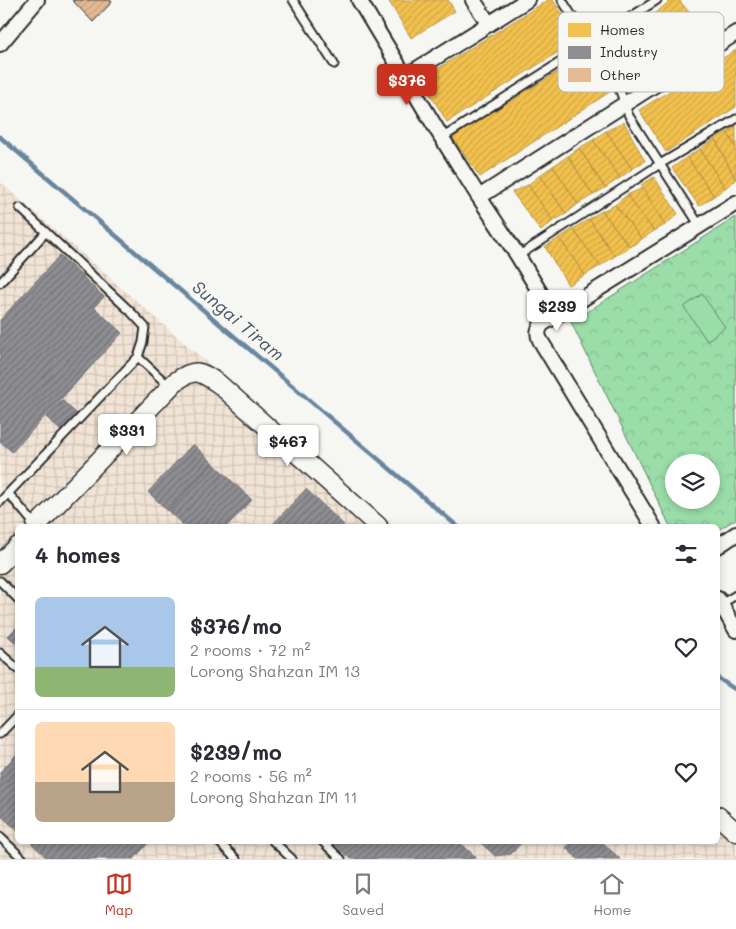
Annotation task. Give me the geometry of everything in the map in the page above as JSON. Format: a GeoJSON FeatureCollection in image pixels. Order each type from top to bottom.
{"type":"FeatureCollection","features":[{"type":"Feature","properties":{"kind":"street"},"geometry":{"type":"LineString","coordinates":[[0,44],[37,0]]}},
{"type":"Feature","properties":{"kind":"street"},"geometry":{"type":"LineString","coordinates":[[359,0],[442,138],[554,316]]}},
{"type":"Feature","properties":{"kind":"street"},"geometry":{"type":"LineString","coordinates":[[473,0],[489,24]]}},
{"type":"Feature","properties":{"kind":"street"},"geometry":{"type":"LineString","coordinates":[[406,76],[528,0]]}},
{"type":"Feature","properties":{"kind":"street"},"geometry":{"type":"LineString","coordinates":[[724,41],[736,33]]}},
{"type":"Feature","properties":{"kind":"street"},"geometry":{"type":"LineString","coordinates":[[479,197],[643,92]]}},
{"type":"Feature","properties":{"kind":"street"},"geometry":{"type":"LineString","coordinates":[[652,524],[540,340],[539,329],[542,324],[554,316],[736,203]]}},
{"type":"Feature","properties":{"kind":"street"},"geometry":{"type":"LineString","coordinates":[[38,524],[170,387],[185,374],[196,371],[208,376],[219,384],[376,524]]}},
{"type":"Feature","properties":{"kind":"street"},"geometry":{"type":"LineString","coordinates":[[720,545],[736,534]]}},
{"type":"Feature","properties":{"kind":"street"},"geometry":{"type":"LineString","coordinates":[[0,564],[15,549]]}},
{"type":"Feature","properties":{"kind":"street"},"geometry":{"type":"LineString","coordinates":[[720,603],[736,630]]}},
{"type":"Feature","properties":{"kind":"street"},"geometry":{"type":"LineString","coordinates":[[720,818],[736,832]]}},
{"type":"Feature","properties":{"kind":"lane"},"geometry":{"type":"LineString","coordinates":[[293,0],[334,64]]}},
{"type":"Feature","properties":{"kind":"lane"},"geometry":{"type":"LineString","coordinates":[[562,0],[570,12]]}},
{"type":"Feature","properties":{"kind":"lane"},"geometry":{"type":"LineString","coordinates":[[638,12],[657,0]]}},
{"type":"Feature","properties":{"kind":"lane"},"geometry":{"type":"LineString","coordinates":[[442,138],[558,62]]}},
{"type":"Feature","properties":{"kind":"lane"},"geometry":{"type":"LineString","coordinates":[[621,92],[629,116],[700,226]]}},
{"type":"Feature","properties":{"kind":"lane"},"geometry":{"type":"LineString","coordinates":[[518,256],[660,164],[736,119]]}},
{"type":"Feature","properties":{"kind":"lane"},"geometry":{"type":"LineString","coordinates":[[0,502],[138,357],[145,327],[130,310],[20,208]]}},
{"type":"Feature","properties":{"kind":"lane"},"geometry":{"type":"LineString","coordinates":[[0,282],[46,232]]}},
{"type":"Feature","properties":{"kind":"lane"},"geometry":{"type":"LineString","coordinates":[[138,357],[170,387]]}},
{"type":"Feature","properties":{"kind":"lane"},"geometry":{"type":"LineString","coordinates":[[9,494],[34,524]]}},
{"type":"Feature","properties":{"kind":"lane"},"geometry":{"type":"LineString","coordinates":[[0,581],[15,596]]}},
{"type":"Feature","properties":{"kind":"lane"},"geometry":{"type":"LineString","coordinates":[[720,601],[736,595]]}},
{"type":"Feature","properties":{"kind":"lane"},"geometry":{"type":"LineString","coordinates":[[0,653],[15,667]]}},
{"type":"Feature","properties":{"kind":"lane"},"geometry":{"type":"LineString","coordinates":[[0,734],[15,718]]}},
{"type":"Feature","properties":{"kind":"lane"},"geometry":{"type":"LineString","coordinates":[[0,837],[23,859]]}},
{"type":"Feature","properties":{"kind":"lane"},"geometry":{"type":"LineString","coordinates":[[221,844],[236,859]]}},
{"type":"Feature","properties":{"kind":"lane"},"geometry":{"type":"LineString","coordinates":[[276,844],[292,859]]}},
{"type":"Feature","properties":{"kind":"lane"},"geometry":{"type":"LineString","coordinates":[[325,844],[341,859]]}},
{"type":"Feature","properties":{"kind":"shaded area"},"geometry":{"type":"Polygon","coordinates":[[[0,182],[392,524],[15,524],[15,844],[720,844],[720,807],[736,821],[736,859],[0,859],[0,182]]]}},
{"type":"Feature","properties":{"kind":"green space"},"geometry":{"type":"Polygon","coordinates":[[[736,217],[736,519],[720,529],[720,524],[669,524],[571,322],[736,217]]]}},
{"type":"Feature","properties":{"kind":"green space"},"geometry":{"type":"Polygon","coordinates":[[[702,294],[725,327],[707,341],[684,307],[702,294]]]}},
{"type":"Feature","properties":{"kind":"building: Homes"},"geometry":{"type":"Polygon","coordinates":[[[388,0],[448,0],[455,11],[411,38],[388,0]]]}},
{"type":"Feature","properties":{"kind":"building: Homes"},"geometry":{"type":"Polygon","coordinates":[[[548,0],[553,0],[561,12],[558,12],[558,52],[447,122],[421,79],[548,0]]]}},
{"type":"Feature","properties":{"kind":"building: Homes"},"geometry":{"type":"Polygon","coordinates":[[[671,0],[679,0],[689,12],[657,12],[671,0]]]}},
{"type":"Feature","properties":{"kind":"building: Homes"},"geometry":{"type":"Polygon","coordinates":[[[736,50],[736,107],[666,152],[639,110],[668,92],[724,92],[724,57],[736,50]]]}},
{"type":"Feature","properties":{"kind":"building: Homes"},"geometry":{"type":"Polygon","coordinates":[[[558,72],[558,92],[609,92],[480,177],[452,137],[558,72]]]}},
{"type":"Feature","properties":{"kind":"building: Homes"},"geometry":{"type":"Polygon","coordinates":[[[624,122],[645,161],[632,169],[606,131],[624,122]]]}},
{"type":"Feature","properties":{"kind":"building: Homes"},"geometry":{"type":"Polygon","coordinates":[[[736,125],[736,148],[727,132],[736,125]]]}},
{"type":"Feature","properties":{"kind":"building: Homes"},"geometry":{"type":"Polygon","coordinates":[[[606,131],[632,169],[620,178],[593,140],[606,131]]]}},
{"type":"Feature","properties":{"kind":"building: Homes"},"geometry":{"type":"Polygon","coordinates":[[[727,132],[736,148],[736,180],[715,139],[727,132]]]}},
{"type":"Feature","properties":{"kind":"building: Homes"},"geometry":{"type":"Polygon","coordinates":[[[715,139],[736,180],[725,188],[700,149],[715,139]]]}},
{"type":"Feature","properties":{"kind":"building: Homes"},"geometry":{"type":"Polygon","coordinates":[[[593,140],[620,178],[605,188],[579,148],[593,140]]]}},
{"type":"Feature","properties":{"kind":"building: Homes"},"geometry":{"type":"Polygon","coordinates":[[[579,148],[605,188],[593,195],[568,156],[579,148]]]}},
{"type":"Feature","properties":{"kind":"building: Homes"},"geometry":{"type":"Polygon","coordinates":[[[700,149],[725,188],[714,196],[687,157],[700,149]]]}},
{"type":"Feature","properties":{"kind":"building: Homes"},"geometry":{"type":"Polygon","coordinates":[[[568,156],[593,195],[578,204],[553,166],[568,156]]]}},
{"type":"Feature","properties":{"kind":"building: Homes"},"geometry":{"type":"Polygon","coordinates":[[[687,157],[714,196],[699,206],[672,168],[687,157]]]}},
{"type":"Feature","properties":{"kind":"building: Homes"},"geometry":{"type":"Polygon","coordinates":[[[553,166],[578,204],[566,214],[540,175],[553,166]]]}},
{"type":"Feature","properties":{"kind":"building: Homes"},"geometry":{"type":"Polygon","coordinates":[[[540,175],[566,214],[553,221],[528,185],[540,175]]]}},
{"type":"Feature","properties":{"kind":"building: Homes"},"geometry":{"type":"Polygon","coordinates":[[[654,177],[678,214],[665,225],[641,185],[654,177]]]}},
{"type":"Feature","properties":{"kind":"building: Homes"},"geometry":{"type":"Polygon","coordinates":[[[528,185],[553,221],[541,231],[512,192],[528,185]]]}},
{"type":"Feature","properties":{"kind":"building: Homes"},"geometry":{"type":"Polygon","coordinates":[[[643,188],[665,225],[654,231],[627,195],[643,188]]]}},
{"type":"Feature","properties":{"kind":"building: Homes"},"geometry":{"type":"Polygon","coordinates":[[[627,195],[654,231],[642,239],[615,205],[627,195]]]}},
{"type":"Feature","properties":{"kind":"building: Homes"},"geometry":{"type":"Polygon","coordinates":[[[615,205],[642,239],[630,247],[602,211],[615,205]]]}},
{"type":"Feature","properties":{"kind":"building: Homes"},"geometry":{"type":"Polygon","coordinates":[[[602,211],[630,247],[615,256],[589,219],[602,211]]]}},
{"type":"Feature","properties":{"kind":"building: Homes"},"geometry":{"type":"Polygon","coordinates":[[[589,219],[615,256],[600,266],[573,229],[589,219]]]}},
{"type":"Feature","properties":{"kind":"building: Homes"},"geometry":{"type":"Polygon","coordinates":[[[573,229],[600,266],[585,275],[559,238],[573,229]]]}},
{"type":"Feature","properties":{"kind":"building: Homes"},"geometry":{"type":"Polygon","coordinates":[[[559,238],[585,275],[568,285],[545,247],[559,238]]]}},
{"type":"Feature","properties":{"kind":"building: Industry"},"geometry":{"type":"Polygon","coordinates":[[[60,255],[104,297],[94,307],[122,333],[12,452],[0,441],[0,320],[60,255]]]}},
{"type":"Feature","properties":{"kind":"building: Industry"},"geometry":{"type":"Polygon","coordinates":[[[62,400],[79,416],[63,433],[46,417],[62,400]]]}},
{"type":"Feature","properties":{"kind":"building: Industry"},"geometry":{"type":"Polygon","coordinates":[[[193,444],[213,463],[168,511],[148,492],[193,444]]]}},
{"type":"Feature","properties":{"kind":"building: Industry"},"geometry":{"type":"Polygon","coordinates":[[[213,463],[252,500],[229,524],[182,524],[168,511],[213,463]]]}},
{"type":"Feature","properties":{"kind":"building: Industry"},"geometry":{"type":"Polygon","coordinates":[[[306,489],[343,524],[273,524],[306,489]]]}},
{"type":"Feature","properties":{"kind":"building: Industry"},"geometry":{"type":"Polygon","coordinates":[[[15,629],[15,642],[8,636],[15,629]]]}},
{"type":"Feature","properties":{"kind":"building: Industry"},"geometry":{"type":"Polygon","coordinates":[[[15,756],[15,828],[0,815],[0,772],[15,756]]]}},
{"type":"Feature","properties":{"kind":"building: Industry"},"geometry":{"type":"Polygon","coordinates":[[[32,844],[147,844],[134,859],[48,859],[32,844]]]}},
{"type":"Feature","properties":{"kind":"building: Industry"},"geometry":{"type":"Polygon","coordinates":[[[334,844],[461,844],[476,857],[475,859],[351,859],[334,844]]]}},
{"type":"Feature","properties":{"kind":"building: Industry"},"geometry":{"type":"Polygon","coordinates":[[[482,844],[520,844],[511,854],[495,856],[482,844]]]}},
{"type":"Feature","properties":{"kind":"building: Industry"},"geometry":{"type":"Polygon","coordinates":[[[569,844],[604,844],[620,859],[578,859],[566,848],[569,844]]]}},
{"type":"Feature","properties":{"kind":"building: Other"},"geometry":{"type":"Polygon","coordinates":[[[72,0],[110,0],[112,2],[93,22],[72,0]]]}},
{"type":"Feature","properties":{"kind":"waterway","name":"Sungai Tiram"},"geometry":{"type":"LineString","coordinates":[[0,137],[455,524]]}},
{"type":"Feature","properties":{"kind":"waterway","name":"Sungai Tiram"},"geometry":{"type":"LineString","coordinates":[[720,679],[736,690]]}}]}
